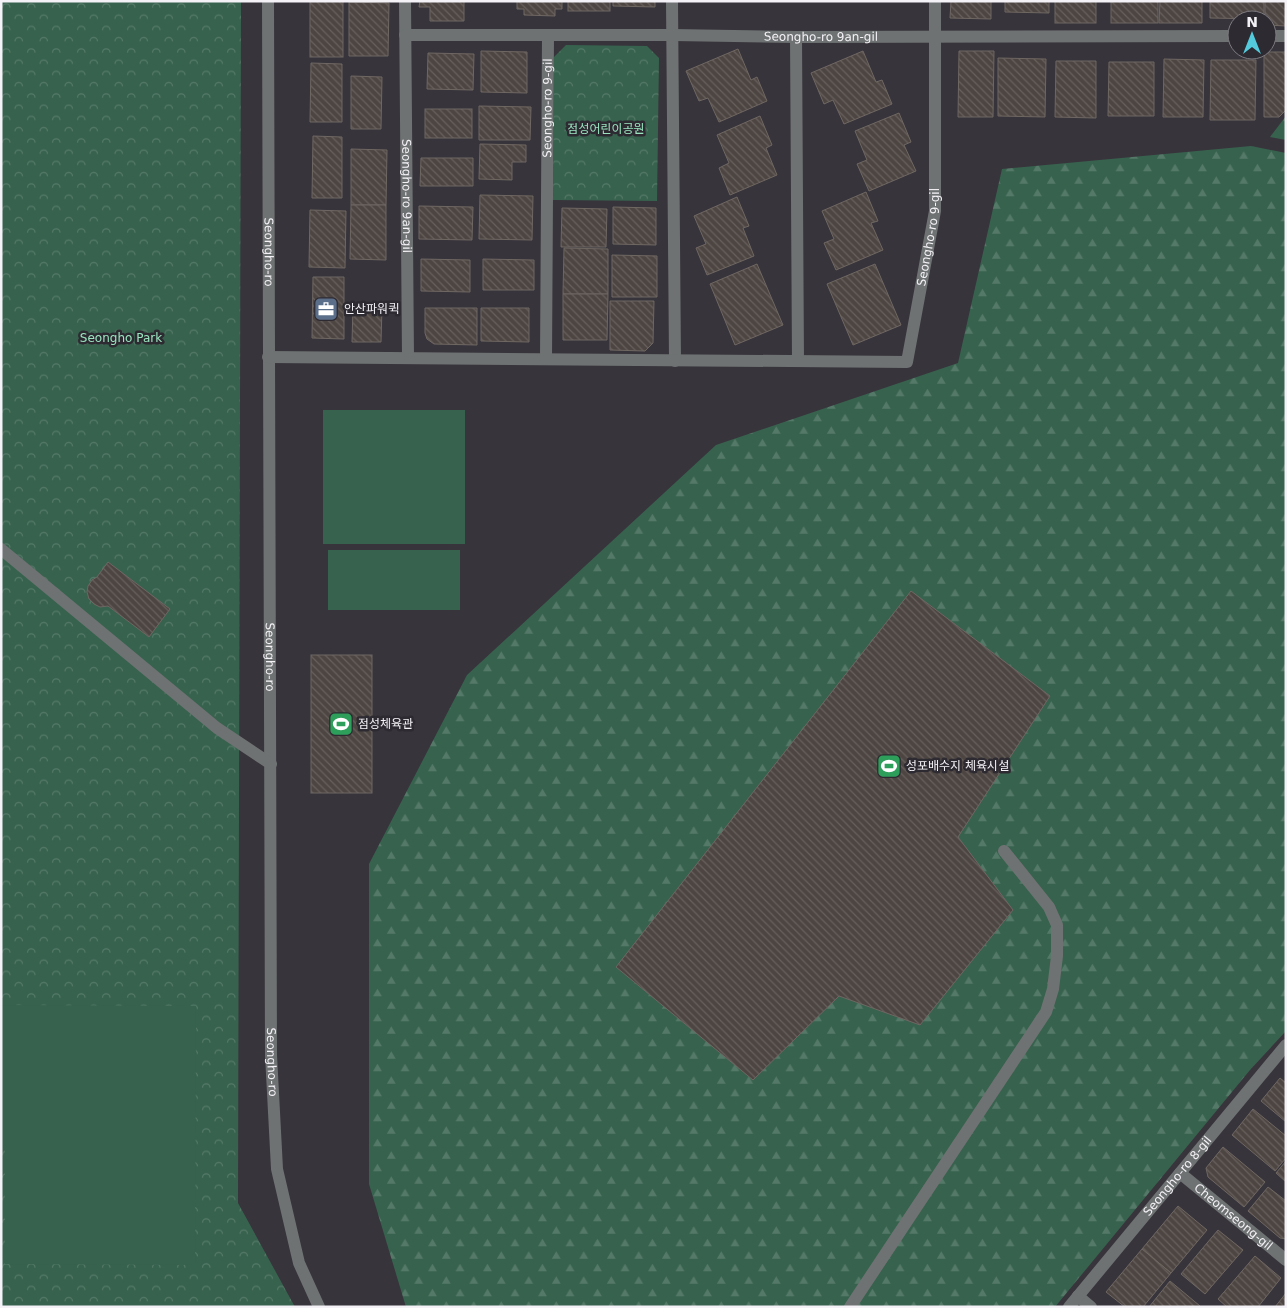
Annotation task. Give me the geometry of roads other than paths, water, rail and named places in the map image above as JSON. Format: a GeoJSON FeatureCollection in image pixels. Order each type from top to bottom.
{"type":"FeatureCollection","features":[{"type":"Feature","properties":{"kind":"street","name":"Seongho-ro"},"geometry":{"type":"LineString","coordinates":[[268,1],[271,1055],[278,1169],[299,1263],[319,1307]]}},
{"type":"Feature","properties":{"kind":"street","name":"Seongho-ro 9an-gil"},"geometry":{"type":"LineString","coordinates":[[404,1],[408,358]]}},
{"type":"Feature","properties":{"kind":"street"},"geometry":{"type":"LineString","coordinates":[[672,1],[675,361]]}},
{"type":"Feature","properties":{"kind":"street","name":"Seongho-ro 9-gil"},"geometry":{"type":"LineString","coordinates":[[268,357],[907,362],[935,211],[935,1]]}},
{"type":"Feature","properties":{"kind":"street","name":"Seongho-ro 9an-gil"},"geometry":{"type":"LineString","coordinates":[[405,35],[796,37],[1227,36]]}},
{"type":"Feature","properties":{"kind":"street","name":"Seongho-ro 9-gil"},"geometry":{"type":"LineString","coordinates":[[546,359],[548,36]]}},
{"type":"Feature","properties":{"kind":"street"},"geometry":{"type":"LineString","coordinates":[[796,37],[798,361]]}},
{"type":"Feature","properties":{"kind":"street"},"geometry":{"type":"LineString","coordinates":[[1,549],[217,728],[271,764]]}},
{"type":"Feature","properties":{"kind":"street"},"geometry":{"type":"LineString","coordinates":[[850,1307],[1046,1012],[1057,956],[1057,925],[1049,907],[1004,851]]}},
{"type":"Feature","properties":{"kind":"street","name":"Seongho-ro 8-gil"},"geometry":{"type":"LineString","coordinates":[[1069,1307],[1286,1045]]}},
{"type":"Feature","properties":{"kind":"street","name":"Cheomseong-gil"},"geometry":{"type":"LineString","coordinates":[[1180,1173],[1286,1260]]}},
{"type":"Feature","properties":{"kind":"street"},"geometry":{"type":"LineString","coordinates":[[1078,1296],[1091,1307]]}},
{"type":"Feature","properties":{"kind":"place","name":"안산파워퀵"},"geometry":{"type":"Point","coordinates":[326,309]}},
{"type":"Feature","properties":{"kind":"place","name":"점성체육관"},"geometry":{"type":"Point","coordinates":[341,724]}},
{"type":"Feature","properties":{"kind":"place","name":"성포배수지 체육시설"},"geometry":{"type":"Point","coordinates":[889,766]}},
{"type":"Feature","properties":{"kind":"park label","name":"점성어린이공원"},"geometry":{"type":"Point","coordinates":[606,129]}},
{"type":"Feature","properties":{"kind":"park label","name":"Seongho Park"},"geometry":{"type":"Point","coordinates":[121,338]}}]}
